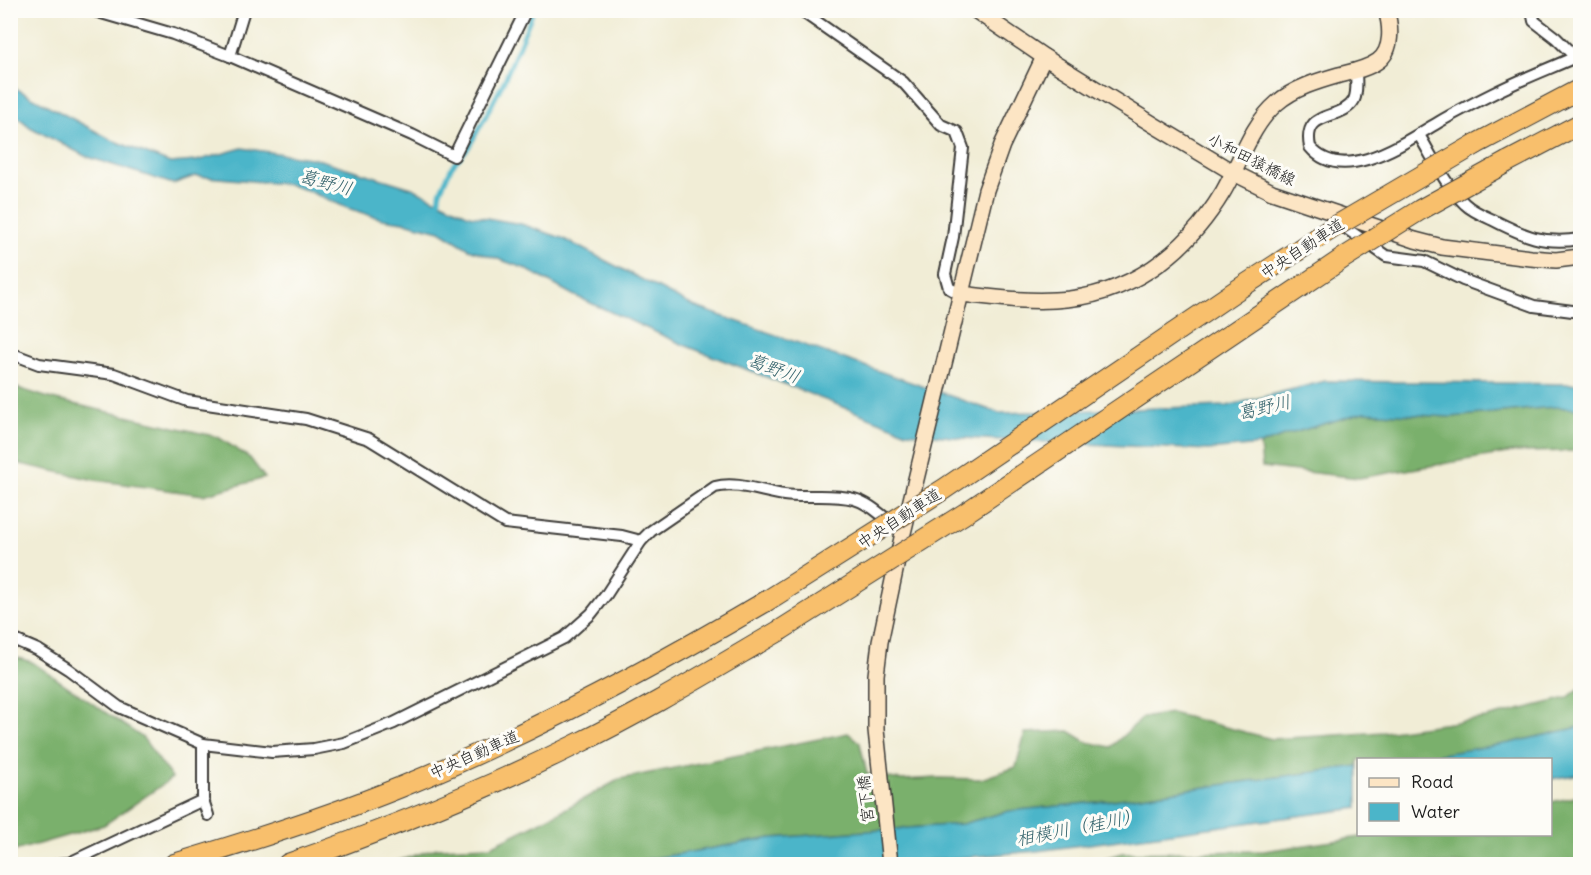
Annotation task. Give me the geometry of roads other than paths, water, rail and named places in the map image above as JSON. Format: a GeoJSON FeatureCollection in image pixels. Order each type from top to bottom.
{"type":"FeatureCollection","features":[{"type":"Feature","properties":{"kind":"highway","name":"中央自動車道"},"geometry":{"type":"LineString","coordinates":[[174,864],[321,817],[402,787],[569,711],[704,638],[934,495],[1331,229],[1476,144],[1581,89]]}},
{"type":"Feature","properties":{"kind":"highway","name":"中央自動車道"},"geometry":{"type":"LineString","coordinates":[[288,864],[414,818],[537,763],[652,704],[779,630],[964,514],[1345,257],[1420,210],[1581,124]]}},
{"type":"Feature","properties":{"kind":"street"},"geometry":{"type":"LineString","coordinates":[[91,10],[173,34],[230,56],[412,135],[454,156],[526,10]]}},
{"type":"Feature","properties":{"kind":"street"},"geometry":{"type":"LineString","coordinates":[[230,56],[244,10]]}},
{"type":"Feature","properties":{"kind":"street"},"geometry":{"type":"LineString","coordinates":[[800,10],[903,82],[941,125],[957,132],[963,148],[953,237],[945,274],[949,288],[960,294],[1054,301],[1096,294],[1129,283],[1158,266],[1184,244],[1218,201],[1259,124],[1276,104],[1286,96],[1315,82],[1356,71],[1378,61],[1389,43],[1386,10]]}},
{"type":"Feature","properties":{"kind":"street","name":"小和田猿橋線"},"geometry":{"type":"LineString","coordinates":[[975,10],[1044,57],[1234,173],[1272,192],[1320,210],[1442,247],[1540,259],[1581,257]]}},
{"type":"Feature","properties":{"kind":"street"},"geometry":{"type":"LineString","coordinates":[[1356,71],[1356,93],[1353,101],[1342,111],[1321,118],[1312,127],[1309,138],[1310,147],[1330,160],[1356,161],[1385,154],[1498,91],[1578,56],[1534,21],[1533,16],[1537,10]]}},
{"type":"Feature","properties":{"kind":"street","name":"宮下橋"},"geometry":{"type":"LineString","coordinates":[[890,864],[876,730],[876,675],[880,642],[903,533],[986,190],[1002,145],[1044,57]]}},
{"type":"Feature","properties":{"kind":"street"},"geometry":{"type":"LineString","coordinates":[[1419,135],[1451,189],[1467,206],[1523,236],[1559,242],[1581,239]]}},
{"type":"Feature","properties":{"kind":"street"},"geometry":{"type":"LineString","coordinates":[[1320,210],[1386,256],[1424,261],[1463,280],[1534,306],[1581,312]]}},
{"type":"Feature","properties":{"kind":"street"},"geometry":{"type":"LineString","coordinates":[[10,353],[39,364],[114,374],[187,400],[306,419],[369,439],[505,523],[622,536],[641,542]]}},
{"type":"Feature","properties":{"kind":"street"},"geometry":{"type":"LineString","coordinates":[[10,638],[38,650],[119,707],[203,744],[272,752],[314,749],[344,742],[394,723],[564,638],[591,614],[651,531],[707,492],[722,485],[786,495],[838,496],[854,499],[866,503],[903,533]]}},
{"type":"Feature","properties":{"kind":"street"},"geometry":{"type":"LineString","coordinates":[[203,744],[203,800],[208,814]]}},
{"type":"Feature","properties":{"kind":"street"},"geometry":{"type":"LineString","coordinates":[[58,864],[80,858],[203,800]]}},
{"type":"Feature","properties":{"kind":"water","name":"葛野川"},"geometry":{"type":"Polygon","coordinates":[[[10,81],[15,88],[112,140],[170,163],[196,161],[242,148],[317,159],[412,188],[469,215],[521,224],[562,238],[693,306],[999,413],[1227,406],[1325,381],[1580,384],[1580,409],[1553,407],[1451,417],[1364,412],[1260,445],[1208,450],[961,438],[907,432],[684,345],[573,295],[524,268],[469,249],[440,231],[382,219],[286,184],[195,176],[173,184],[85,156],[30,127],[11,111],[10,81]]]}},
{"type":"Feature","properties":{"kind":"water"},"geometry":{"type":"Polygon","coordinates":[[[1580,727],[1580,774],[1552,779],[1552,758],[1416,758],[1510,743],[1580,727]]]}},
{"type":"Feature","properties":{"kind":"water","name":"相模川（桂川）"},"geometry":{"type":"Polygon","coordinates":[[[1357,766],[1357,808],[1037,851],[887,864],[620,864],[772,838],[962,824],[1009,811],[1098,802],[1357,766]]]}},
{"type":"Feature","properties":{"kind":"waterway"},"geometry":{"type":"LineString","coordinates":[[438,206],[440,192],[452,166],[469,147],[485,118],[505,79],[534,10]]}}]}
